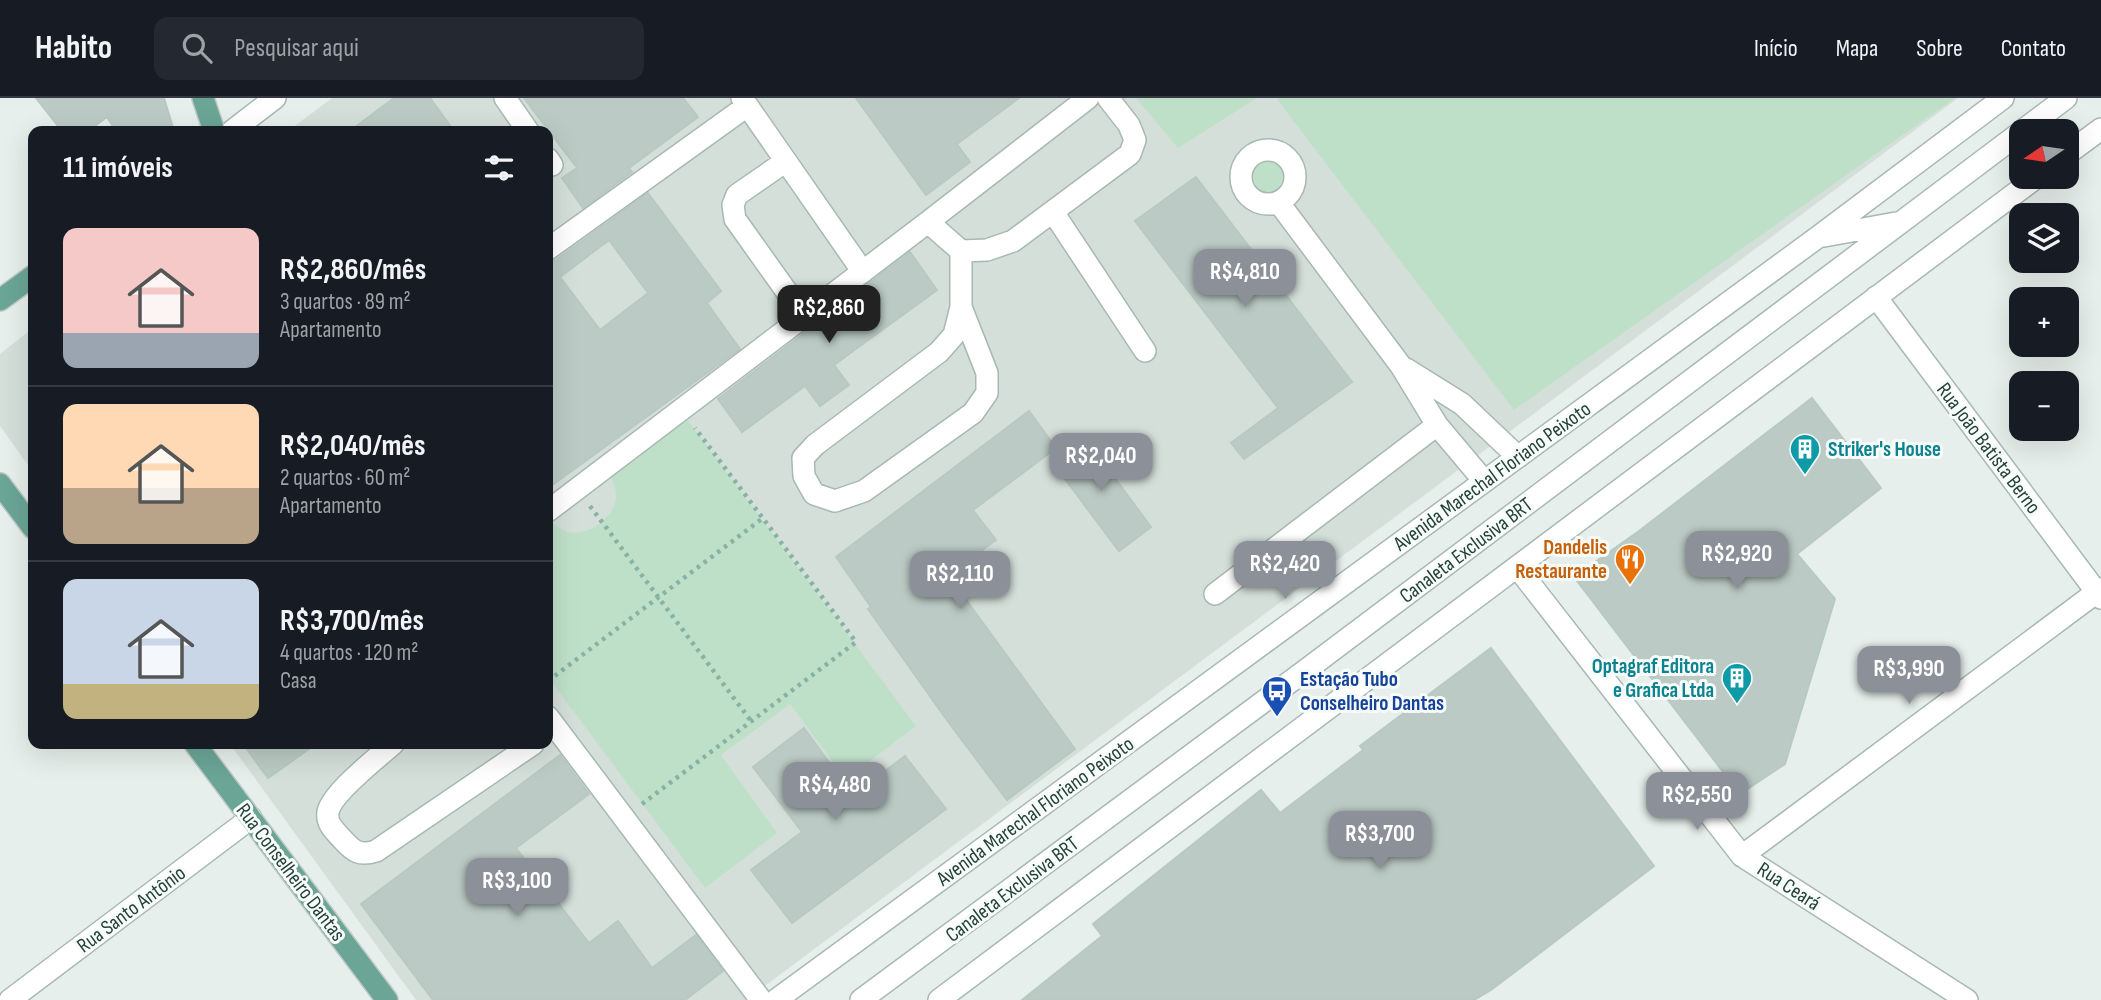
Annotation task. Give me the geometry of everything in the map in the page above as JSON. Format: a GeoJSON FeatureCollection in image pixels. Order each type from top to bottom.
{"type":"FeatureCollection","features":[{"type":"Feature","properties":{"kind":"main road"},"geometry":{"type":"LineString","coordinates":[[203,98],[212,126]]}},
{"type":"Feature","properties":{"kind":"main road"},"geometry":{"type":"LineString","coordinates":[[0,300],[28,280]]}},
{"type":"Feature","properties":{"kind":"main road"},"geometry":{"type":"LineString","coordinates":[[0,484],[28,521]]}},
{"type":"Feature","properties":{"kind":"main road","name":"Rua Conselheiro Dantas"},"geometry":{"type":"LineString","coordinates":[[199,749],[387,1000]]}},
{"type":"Feature","properties":{"kind":"street"},"geometry":{"type":"LineString","coordinates":[[239,126],[275,98]]}},
{"type":"Feature","properties":{"kind":"street"},"geometry":{"type":"LineString","coordinates":[[505,98],[525,126]]}},
{"type":"Feature","properties":{"kind":"street"},"geometry":{"type":"LineString","coordinates":[[553,507],[1088,98]]}},
{"type":"Feature","properties":{"kind":"street"},"geometry":{"type":"LineString","coordinates":[[928,222],[961,251],[987,250],[1013,241],[1130,154],[1135,140],[1129,125],[1108,98]]}},
{"type":"Feature","properties":{"kind":"street","name":"Avenida Marechal Floriano Peixoto"},"geometry":{"type":"LineString","coordinates":[[776,1000],[1818,237],[2003,98]]}},
{"type":"Feature","properties":{"kind":"street","name":"Canaleta Exclusiva BRT"},"geometry":{"type":"LineString","coordinates":[[2038,119],[2066,98]]}},
{"type":"Feature","properties":{"kind":"street"},"geometry":{"type":"LineString","coordinates":[[553,245],[744,102],[863,272]]}},
{"type":"Feature","properties":{"kind":"street"},"geometry":{"type":"LineString","coordinates":[[2079,146],[2101,129]]}},
{"type":"Feature","properties":{"kind":"street","name":"Canaleta Exclusiva BRT"},"geometry":{"type":"LineString","coordinates":[[861,1000],[1296,678],[2009,141]]}},
{"type":"Feature","properties":{"kind":"street"},"geometry":{"type":"LineString","coordinates":[[786,161],[737,195],[733,205],[735,219],[804,316]]}},
{"type":"Feature","properties":{"kind":"street"},"geometry":{"type":"LineString","coordinates":[[939,1000],[2021,189]]}},
{"type":"Feature","properties":{"kind":"street"},"geometry":{"type":"LineString","coordinates":[[1279,203],[1401,366],[1437,425],[1484,481]]}},
{"type":"Feature","properties":{"kind":"street"},"geometry":{"type":"LineString","coordinates":[[1053,212],[1145,351]]}},
{"type":"Feature","properties":{"kind":"street","name":"Canaleta Exclusiva BRT"},"geometry":{"type":"LineString","coordinates":[[1818,237],[1901,222]]}},
{"type":"Feature","properties":{"kind":"street"},"geometry":{"type":"LineString","coordinates":[[961,251],[961,307],[954,335],[939,352],[815,445],[803,458],[804,476],[814,494],[835,501],[864,491],[973,413],[987,393],[987,373],[961,307]]}},
{"type":"Feature","properties":{"kind":"street","name":"Rua João Batista Berno"},"geometry":{"type":"LineString","coordinates":[[1876,298],[2100,593]]}},
{"type":"Feature","properties":{"kind":"street"},"geometry":{"type":"LineString","coordinates":[[1401,366],[1462,404],[1518,457]]}},
{"type":"Feature","properties":{"kind":"street"},"geometry":{"type":"LineString","coordinates":[[1215,594],[1437,425]]}},
{"type":"Feature","properties":{"kind":"street","name":"Rua Ceará"},"geometry":{"type":"LineString","coordinates":[[1517,567],[1742,856],[1967,1000]]}},
{"type":"Feature","properties":{"kind":"street"},"geometry":{"type":"LineString","coordinates":[[1742,856],[2100,593]]}},
{"type":"Feature","properties":{"kind":"street"},"geometry":{"type":"LineString","coordinates":[[553,730],[624,818],[761,1000]]}},
{"type":"Feature","properties":{"kind":"street"},"geometry":{"type":"LineString","coordinates":[[388,749],[333,799],[328,813],[330,826],[353,850],[366,854],[376,851],[526,749]]}},
{"type":"Feature","properties":{"kind":"street","name":"Rua Santo Antônio"},"geometry":{"type":"LineString","coordinates":[[10,1000],[251,818]]}},
{"type":"Feature","properties":{"kind":"path"},"geometry":{"type":"LineString","coordinates":[[624,818],[856,642],[681,409]]}},
{"type":"Feature","properties":{"kind":"path"},"geometry":{"type":"LineString","coordinates":[[577,488],[751,721]]}},
{"type":"Feature","properties":{"kind":"path"},"geometry":{"type":"LineString","coordinates":[[553,677],[763,518]]}},
{"type":"Feature","properties":{"kind":"shaded area"},"geometry":{"type":"Polygon","coordinates":[[[332,98],[1958,98],[746,1000],[416,1000],[234,749],[553,749],[553,126],[295,126],[332,98]]]}},
{"type":"Feature","properties":{"kind":"shaded area"},"geometry":{"type":"Polygon","coordinates":[[[28,332],[28,465],[0,426],[0,354],[28,332]]]}},
{"type":"Feature","properties":{"kind":"green space"},"geometry":{"type":"Polygon","coordinates":[[[1136,98],[1257,98],[1178,148],[1136,98]]]}},
{"type":"Feature","properties":{"kind":"green space"},"geometry":{"type":"Polygon","coordinates":[[[1276,98],[1955,98],[1514,410],[1276,98]]]}},
{"type":"Feature","properties":{"kind":"green space"},"geometry":{"type":"Polygon","coordinates":[[[1267,159],[1280,164],[1285,177],[1280,190],[1267,195],[1254,190],[1249,177],[1254,164],[1267,159]]]}},
{"type":"Feature","properties":{"kind":"green space"},"geometry":{"type":"Polygon","coordinates":[[[686,418],[916,726],[846,779],[790,704],[721,755],[777,833],[705,888],[553,684],[553,523],[565,531],[576,533],[600,524],[615,504],[615,490],[610,475],[686,418]]]}},
{"type":"Feature","properties":{"kind":"building"},"geometry":{"type":"Polygon","coordinates":[[[36,98],[164,98],[172,126],[113,126],[107,117],[95,126],[58,126],[36,98]]]}},
{"type":"Feature","properties":{"kind":"building"},"geometry":{"type":"Polygon","coordinates":[[[394,98],[430,98],[450,126],[357,126],[394,98]]]}},
{"type":"Feature","properties":{"kind":"building"},"geometry":{"type":"Polygon","coordinates":[[[524,98],[683,98],[698,117],[629,168],[632,172],[583,208],[562,178],[577,168],[553,136],[553,126],[545,126],[524,98]]]}},
{"type":"Feature","properties":{"kind":"building"},"geometry":{"type":"Polygon","coordinates":[[[856,98],[1019,98],[957,144],[970,162],[926,195],[856,98]]]}},
{"type":"Feature","properties":{"kind":"building"},"geometry":{"type":"Polygon","coordinates":[[[1196,177],[1352,382],[1244,459],[1231,443],[1278,408],[1135,221],[1196,177]]]}},
{"type":"Feature","properties":{"kind":"building"},"geometry":{"type":"Polygon","coordinates":[[[648,193],[721,291],[707,303],[740,349],[553,484],[553,261],[648,193]],[[609,240],[560,277],[600,330],[648,293],[609,240]]]}},
{"type":"Feature","properties":{"kind":"building"},"geometry":{"type":"Polygon","coordinates":[[[910,252],[937,290],[834,365],[849,385],[820,406],[805,386],[742,432],[718,399],[910,252]]]}},
{"type":"Feature","properties":{"kind":"building"},"geometry":{"type":"Polygon","coordinates":[[[1812,398],[1881,488],[1797,554],[1835,599],[1785,764],[1740,794],[1574,577],[1639,531],[1812,398]]]}},
{"type":"Feature","properties":{"kind":"building"},"geometry":{"type":"Polygon","coordinates":[[[1029,411],[1056,448],[973,510],[996,540],[948,575],[1075,749],[1007,800],[868,609],[871,607],[836,557],[1029,411]]]}},
{"type":"Feature","properties":{"kind":"building"},"geometry":{"type":"Polygon","coordinates":[[[1083,435],[1151,527],[1119,551],[1050,459],[1083,435]]]}},
{"type":"Feature","properties":{"kind":"building"},"geometry":{"type":"Polygon","coordinates":[[[1491,648],[1654,866],[1491,990],[1474,1000],[1022,1000],[1102,936],[1093,924],[1261,790],[1280,813],[1363,750],[1360,746],[1491,648]]]}},
{"type":"Feature","properties":{"kind":"building"},"geometry":{"type":"Polygon","coordinates":[[[804,728],[853,795],[905,756],[946,809],[792,923],[751,870],[802,832],[753,767],[804,728]]]}},
{"type":"Feature","properties":{"kind":"building"},"geometry":{"type":"Polygon","coordinates":[[[247,749],[309,749],[268,778],[247,749]]]}},
{"type":"Feature","properties":{"kind":"building"},"geometry":{"type":"Polygon","coordinates":[[[560,755],[589,794],[516,848],[589,943],[618,921],[652,968],[696,935],[723,971],[685,1000],[433,1000],[361,904],[560,755]]]}},
{"type":"Feature","properties":{"kind":"place","name":"Striker's House"},"geometry":{"type":"Point","coordinates":[1805,476]}},
{"type":"Feature","properties":{"kind":"place","name":"Dandelis Restaurante"},"geometry":{"type":"Point","coordinates":[1630,586]}},
{"type":"Feature","properties":{"kind":"place","name":"Optagraf Editora e Grafica Ltda"},"geometry":{"type":"Point","coordinates":[1737,705]}},
{"type":"Feature","properties":{"kind":"place","name":"Estação Tubo Conselheiro Dantas"},"geometry":{"type":"Point","coordinates":[1277,718]}}]}
